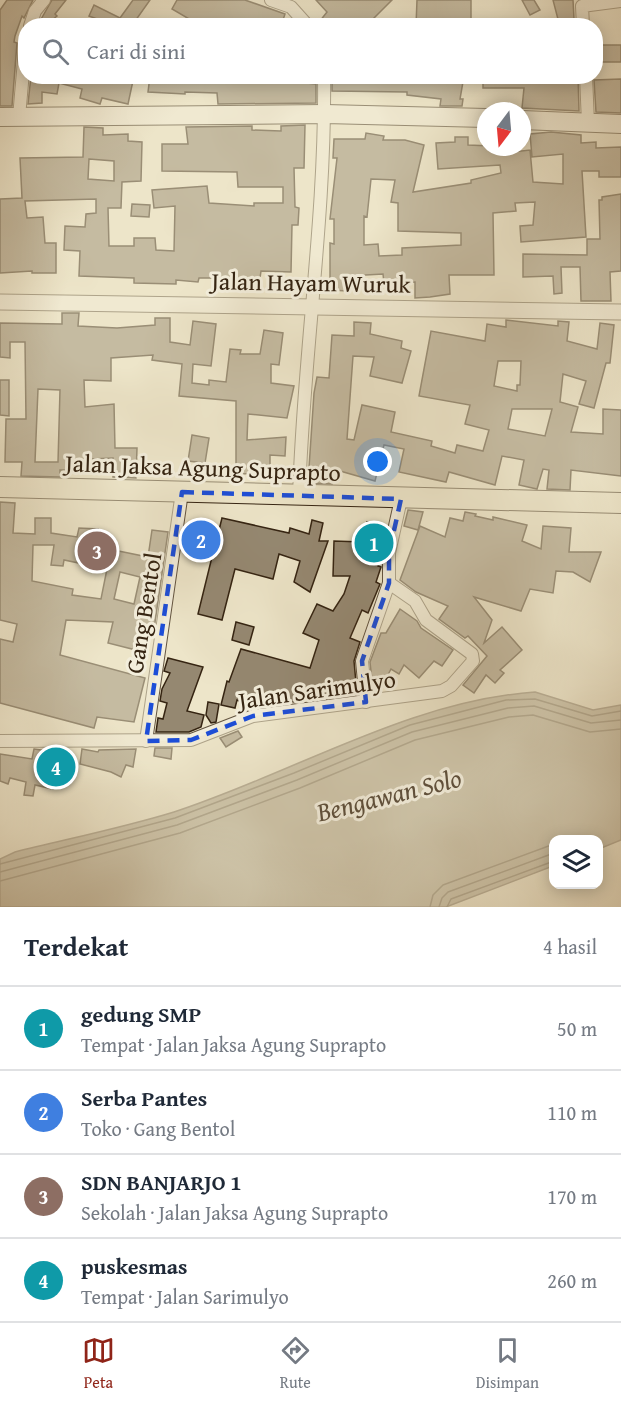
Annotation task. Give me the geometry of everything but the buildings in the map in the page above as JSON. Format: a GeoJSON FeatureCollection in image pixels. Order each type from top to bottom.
{"type":"FeatureCollection","features":[{"type":"Feature","properties":{"kind":"main road"},"geometry":{"type":"LineString","coordinates":[[0,117],[325,114],[477,118]]}},
{"type":"Feature","properties":{"kind":"main road"},"geometry":{"type":"LineString","coordinates":[[531,120],[621,124]]}},
{"type":"Feature","properties":{"kind":"main road","name":"Jalan Jaksa Agung Suprapto"},"geometry":{"type":"LineString","coordinates":[[0,487],[299,497],[621,503]]}},
{"type":"Feature","properties":{"kind":"street"},"geometry":{"type":"LineString","coordinates":[[33,18],[44,0]]}},
{"type":"Feature","properties":{"kind":"street"},"geometry":{"type":"LineString","coordinates":[[271,0],[294,3],[303,18]]}},
{"type":"Feature","properties":{"kind":"street"},"geometry":{"type":"LineString","coordinates":[[583,18],[582,3],[621,1]]}},
{"type":"Feature","properties":{"kind":"street"},"geometry":{"type":"LineString","coordinates":[[19,117],[22,84]]}},
{"type":"Feature","properties":{"kind":"street"},"geometry":{"type":"LineString","coordinates":[[299,497],[302,409],[312,306],[325,114],[324,84]]}},
{"type":"Feature","properties":{"kind":"street"},"geometry":{"type":"LineString","coordinates":[[586,84],[588,123]]}},
{"type":"Feature","properties":{"kind":"street","name":"Jalan Hayam Wuruk"},"geometry":{"type":"LineString","coordinates":[[0,302],[621,312]]}},
{"type":"Feature","properties":{"kind":"street","name":"Gang Bentol"},"geometry":{"type":"LineString","coordinates":[[146,741],[182,492]]}},
{"type":"Feature","properties":{"kind":"street"},"geometry":{"type":"LineString","coordinates":[[366,702],[362,661],[373,623],[389,583],[389,553],[401,499]]}},
{"type":"Feature","properties":{"kind":"street","name":"Jalan Sarimulyo"},"geometry":{"type":"LineString","coordinates":[[0,741],[191,740],[253,716],[428,695],[451,686],[473,661],[473,657],[426,620],[412,598],[389,583]]}},
{"type":"Feature","properties":{"kind":"highlighted area"},"geometry":{"type":"Polygon","coordinates":[[[182,492],[401,499],[389,553],[389,583],[362,661],[366,702],[253,716],[191,740],[146,741],[182,492]]]}},
{"type":"Feature","properties":{"kind":"water","name":"Bengawan Solo"},"geometry":{"type":"Polygon","coordinates":[[[535,692],[593,710],[621,705],[621,840],[603,847],[603,835],[549,835],[549,868],[446,907],[0,907],[0,859],[15,852],[174,812],[397,724],[442,709],[488,698],[535,692]]]}},
{"type":"Feature","properties":{"kind":"place","name":"Serba Pantes"},"geometry":{"type":"Point","coordinates":[201,540]}},
{"type":"Feature","properties":{"kind":"place","name":"gedung SMP"},"geometry":{"type":"Point","coordinates":[374,543]}},
{"type":"Feature","properties":{"kind":"place","name":"SDN BANJARJO 1"},"geometry":{"type":"Point","coordinates":[97,551]}},
{"type":"Feature","properties":{"kind":"place","name":"puskesmas"},"geometry":{"type":"Point","coordinates":[56,767]}}]}
